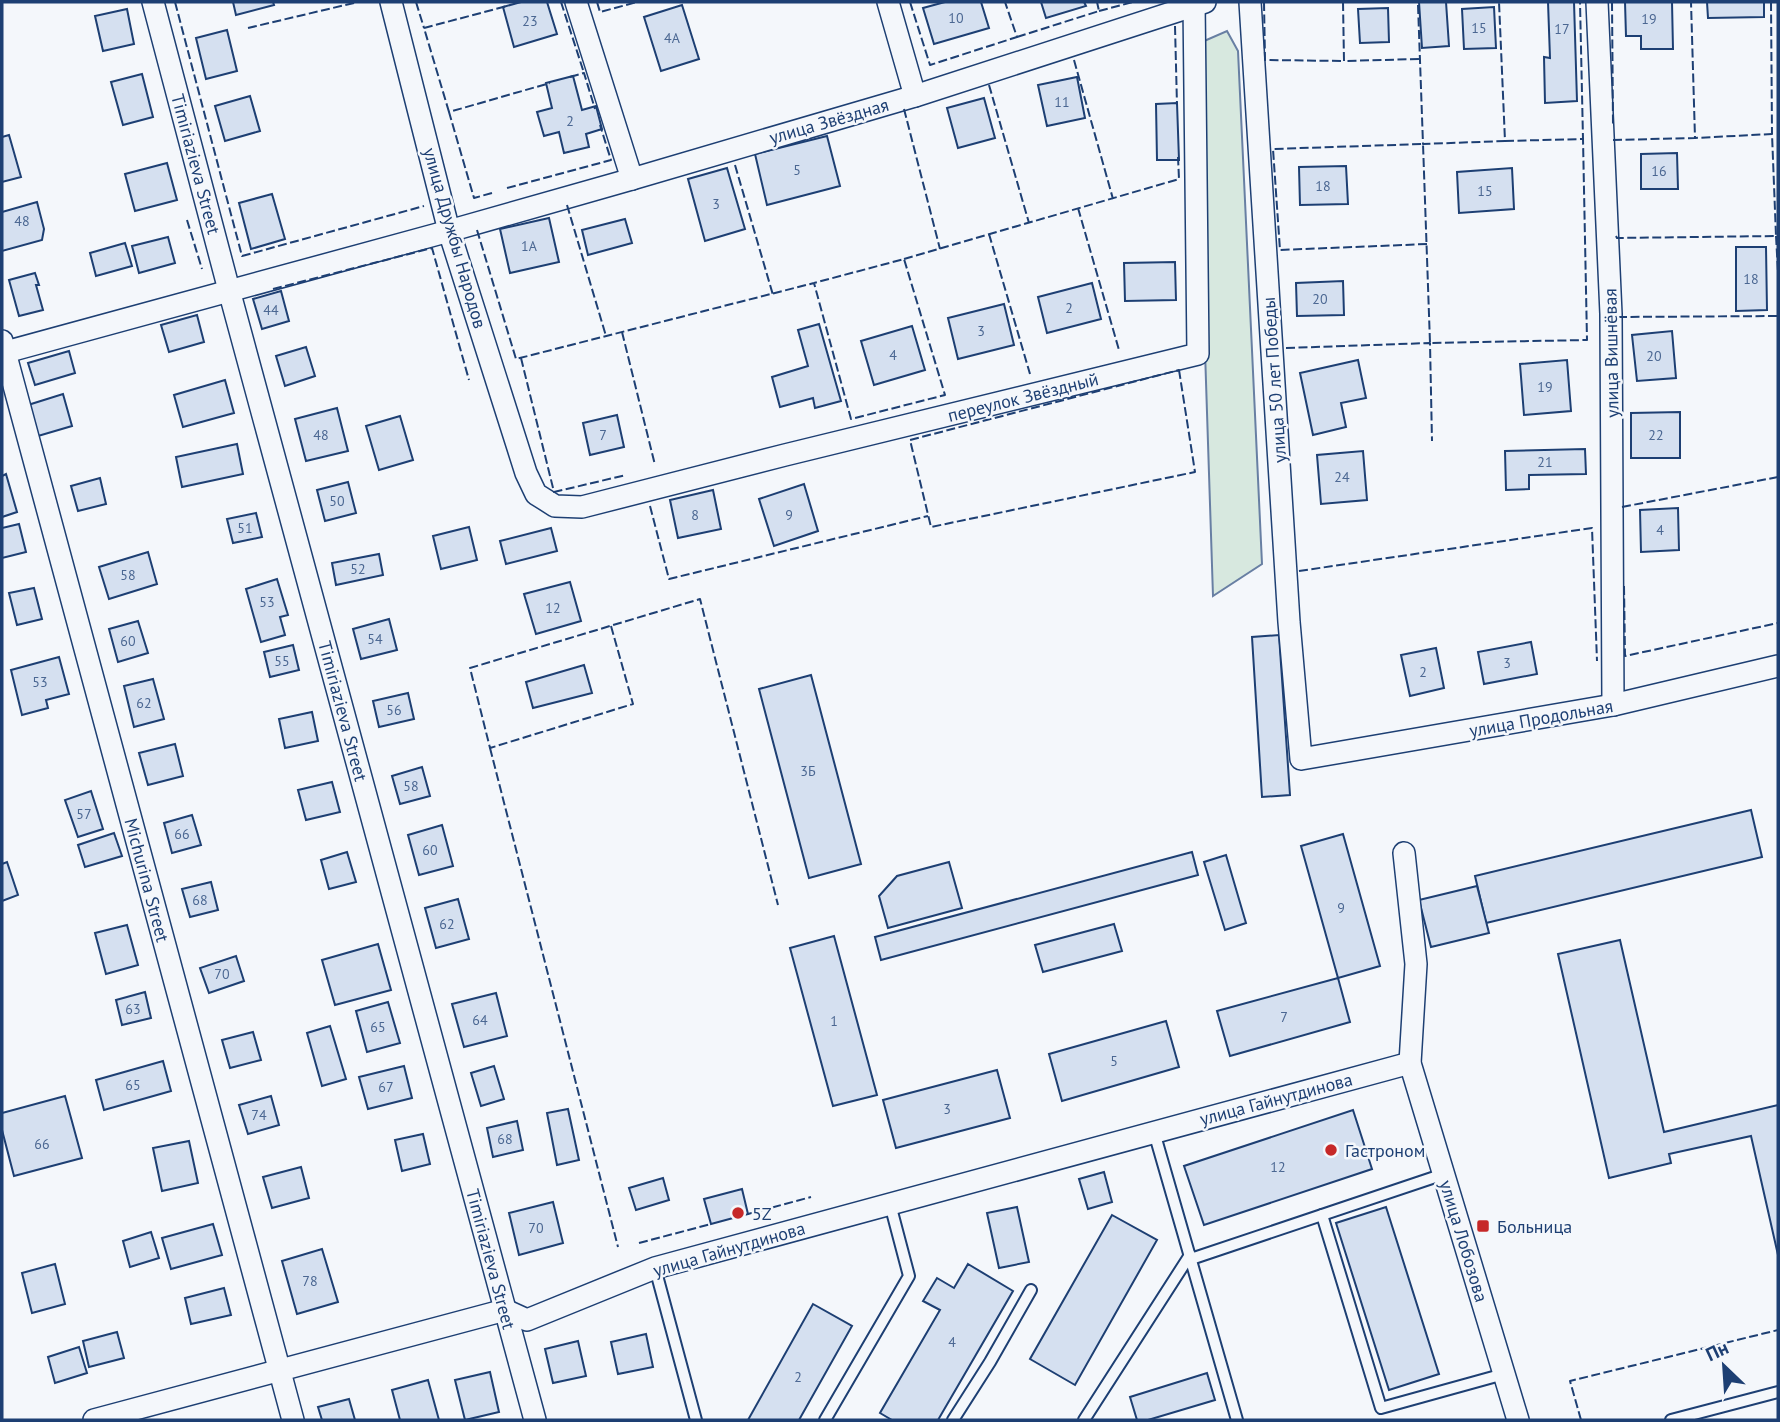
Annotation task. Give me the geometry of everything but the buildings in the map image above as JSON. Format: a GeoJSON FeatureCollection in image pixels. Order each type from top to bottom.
{"type":"FeatureCollection","features":[{"type":"Feature","properties":{"kind":"street","name":"Timiriazieva Street"},"geometry":{"type":"LineString","coordinates":[[153,2],[535,1420]]}},
{"type":"Feature","properties":{"kind":"street","name":"улица Дружбы Народов"},"geometry":{"type":"LineString","coordinates":[[391,2],[449,231],[526,473]]}},
{"type":"Feature","properties":{"kind":"street"},"geometry":{"type":"LineString","coordinates":[[576,2],[632,179]]}},
{"type":"Feature","properties":{"kind":"street"},"geometry":{"type":"LineString","coordinates":[[888,2],[915,96]]}},
{"type":"Feature","properties":{"kind":"street","name":"улица 50 лет Победы"},"geometry":{"type":"LineString","coordinates":[[1250,2],[1289,622],[1301,759]]}},
{"type":"Feature","properties":{"kind":"street","name":"улица Вишнёвая"},"geometry":{"type":"LineString","coordinates":[[1597,2],[1611,314],[1614,705]]}},
{"type":"Feature","properties":{"kind":"street","name":"улица Звёздная"},"geometry":{"type":"LineString","coordinates":[[3,348],[449,231],[632,179],[915,96],[1198,3]]}},
{"type":"Feature","properties":{"kind":"street","name":"переулок Звёздный"},"geometry":{"type":"LineString","coordinates":[[526,473],[536,494],[555,506],[582,507],[1198,354],[1198,3]]}},
{"type":"Feature","properties":{"kind":"street","name":"Michurina Street"},"geometry":{"type":"LineString","coordinates":[[3,348],[293,1420]]}},
{"type":"Feature","properties":{"kind":"street","name":"улица Продольная"},"geometry":{"type":"LineString","coordinates":[[1301,759],[1614,705],[1778,666]]}},
{"type":"Feature","properties":{"kind":"street","name":"улица Лобозова"},"geometry":{"type":"LineString","coordinates":[[1404,853],[1416,964],[1411,1057],[1518,1420]]}},
{"type":"Feature","properties":{"kind":"street","name":"улица Гайнутдинова"},"geometry":{"type":"LineString","coordinates":[[94,1420],[505,1310],[527,1320],[655,1268],[1154,1132],[1411,1057]]}},
{"type":"Feature","properties":{"kind":"lane"},"geometry":{"type":"LineString","coordinates":[[1154,1132],[1237,1420]]}},
{"type":"Feature","properties":{"kind":"lane"},"geometry":{"type":"LineString","coordinates":[[1084,1420],[1191,1257],[1444,1174]]}},
{"type":"Feature","properties":{"kind":"lane"},"geometry":{"type":"LineString","coordinates":[[825,1420],[909,1276],[890,1205]]}},
{"type":"Feature","properties":{"kind":"lane"},"geometry":{"type":"LineString","coordinates":[[1322,1215],[1381,1408],[1504,1374]]}},
{"type":"Feature","properties":{"kind":"lane"},"geometry":{"type":"LineString","coordinates":[[655,1268],[696,1420]]}},
{"type":"Feature","properties":{"kind":"lane"},"geometry":{"type":"LineString","coordinates":[[953,1420],[1031,1290]]}},
{"type":"Feature","properties":{"kind":"lane"},"geometry":{"type":"LineString","coordinates":[[1671,1420],[1778,1392]]}},
{"type":"Feature","properties":{"kind":"shaded area"},"geometry":{"type":"Polygon","coordinates":[[[1227,31],[1238,51],[1262,564],[1213,596],[1195,45],[1227,31]]]}},
{"type":"Feature","properties":{"kind":"fence"},"geometry":{"type":"LineString","coordinates":[[175,2],[242,256],[424,206]]}},
{"type":"Feature","properties":{"kind":"fence"},"geometry":{"type":"LineString","coordinates":[[248,28],[358,2]]}},
{"type":"Feature","properties":{"kind":"fence"},"geometry":{"type":"LineString","coordinates":[[416,2],[424,28]]}},
{"type":"Feature","properties":{"kind":"fence"},"geometry":{"type":"LineString","coordinates":[[561,2],[584,73]]}},
{"type":"Feature","properties":{"kind":"fence"},"geometry":{"type":"LineString","coordinates":[[597,2],[600,12],[637,2]]}},
{"type":"Feature","properties":{"kind":"fence"},"geometry":{"type":"LineString","coordinates":[[910,2],[930,65],[1017,37],[1005,2]]}},
{"type":"Feature","properties":{"kind":"fence"},"geometry":{"type":"LineString","coordinates":[[1017,37],[1099,11],[1097,2]]}},
{"type":"Feature","properties":{"kind":"fence"},"geometry":{"type":"LineString","coordinates":[[1099,11],[1133,2]]}},
{"type":"Feature","properties":{"kind":"fence"},"geometry":{"type":"LineString","coordinates":[[1264,2],[1265,60],[1344,61]]}},
{"type":"Feature","properties":{"kind":"fence"},"geometry":{"type":"LineString","coordinates":[[1343,2],[1344,61],[1420,59]]}},
{"type":"Feature","properties":{"kind":"fence"},"geometry":{"type":"LineString","coordinates":[[1418,5],[1423,144],[1505,141],[1499,2]]}},
{"type":"Feature","properties":{"kind":"fence"},"geometry":{"type":"LineString","coordinates":[[1505,141],[1583,139],[1580,2]]}},
{"type":"Feature","properties":{"kind":"fence"},"geometry":{"type":"LineString","coordinates":[[1612,2],[1613,124]]}},
{"type":"Feature","properties":{"kind":"fence"},"geometry":{"type":"LineString","coordinates":[[1613,140],[1695,138],[1691,2]]}},
{"type":"Feature","properties":{"kind":"fence"},"geometry":{"type":"LineString","coordinates":[[1771,2],[1772,134]]}},
{"type":"Feature","properties":{"kind":"fence"},"geometry":{"type":"LineString","coordinates":[[449,112],[424,28],[507,6]]}},
{"type":"Feature","properties":{"kind":"fence"},"geometry":{"type":"LineString","coordinates":[[1175,26],[1177,105]]}},
{"type":"Feature","properties":{"kind":"fence"},"geometry":{"type":"LineString","coordinates":[[1074,60],[1113,199]]}},
{"type":"Feature","properties":{"kind":"fence"},"geometry":{"type":"LineString","coordinates":[[570,77],[584,73],[595,109]]}},
{"type":"Feature","properties":{"kind":"fence"},"geometry":{"type":"LineString","coordinates":[[492,193],[474,198],[449,112],[550,83]]}},
{"type":"Feature","properties":{"kind":"fence"},"geometry":{"type":"LineString","coordinates":[[989,85],[1029,223]]}},
{"type":"Feature","properties":{"kind":"fence"},"geometry":{"type":"LineString","coordinates":[[904,109],[940,249]]}},
{"type":"Feature","properties":{"kind":"fence"},"geometry":{"type":"LineString","coordinates":[[507,188],[611,160],[600,125]]}},
{"type":"Feature","properties":{"kind":"fence"},"geometry":{"type":"LineString","coordinates":[[1616,236],[1776,236],[1772,134],[1695,138]]}},
{"type":"Feature","properties":{"kind":"fence"},"geometry":{"type":"LineString","coordinates":[[1427,244],[1280,250],[1273,149],[1423,144],[1430,343],[1587,340],[1583,139]]}},
{"type":"Feature","properties":{"kind":"fence"},"geometry":{"type":"LineString","coordinates":[[904,259],[1179,179],[1178,157]]}},
{"type":"Feature","properties":{"kind":"fence"},"geometry":{"type":"LineString","coordinates":[[735,165],[773,295]]}},
{"type":"Feature","properties":{"kind":"fence"},"geometry":{"type":"LineString","coordinates":[[567,205],[606,336]]}},
{"type":"Feature","properties":{"kind":"fence"},"geometry":{"type":"LineString","coordinates":[[1078,208],[1119,350]]}},
{"type":"Feature","properties":{"kind":"fence"},"geometry":{"type":"LineString","coordinates":[[187,220],[202,269]]}},
{"type":"Feature","properties":{"kind":"fence"},"geometry":{"type":"LineString","coordinates":[[477,230],[516,359],[814,283],[851,419],[945,395],[904,259],[814,283]]}},
{"type":"Feature","properties":{"kind":"fence"},"geometry":{"type":"LineString","coordinates":[[989,234],[1030,374]]}},
{"type":"Feature","properties":{"kind":"fence"},"geometry":{"type":"LineString","coordinates":[[1776,236],[1778,272]]}},
{"type":"Feature","properties":{"kind":"fence"},"geometry":{"type":"LineString","coordinates":[[273,289],[432,248],[469,380]]}},
{"type":"Feature","properties":{"kind":"fence"},"geometry":{"type":"LineString","coordinates":[[1618,317],[1778,316]]}},
{"type":"Feature","properties":{"kind":"fence"},"geometry":{"type":"LineString","coordinates":[[622,332],[655,465]]}},
{"type":"Feature","properties":{"kind":"fence"},"geometry":{"type":"LineString","coordinates":[[1286,348],[1430,343],[1432,441]]}},
{"type":"Feature","properties":{"kind":"fence"},"geometry":{"type":"LineString","coordinates":[[521,358],[554,492],[626,475]]}},
{"type":"Feature","properties":{"kind":"fence"},"geometry":{"type":"LineString","coordinates":[[1179,370],[1195,472],[931,527],[910,440],[1179,370]]}},
{"type":"Feature","properties":{"kind":"fence"},"geometry":{"type":"LineString","coordinates":[[1622,507],[1778,477]]}},
{"type":"Feature","properties":{"kind":"fence"},"geometry":{"type":"LineString","coordinates":[[650,506],[669,579],[928,516]]}},
{"type":"Feature","properties":{"kind":"fence"},"geometry":{"type":"LineString","coordinates":[[1299,571],[1592,528],[1597,661]]}},
{"type":"Feature","properties":{"kind":"fence"},"geometry":{"type":"LineString","coordinates":[[1624,586],[1625,656],[1778,623]]}},
{"type":"Feature","properties":{"kind":"fence"},"geometry":{"type":"LineString","coordinates":[[611,626],[633,704],[490,748],[470,668],[700,599],[778,905]]}},
{"type":"Feature","properties":{"kind":"fence"},"geometry":{"type":"LineString","coordinates":[[490,748],[618,1247]]}},
{"type":"Feature","properties":{"kind":"fence"},"geometry":{"type":"LineString","coordinates":[[748,1214],[811,1197]]}},
{"type":"Feature","properties":{"kind":"fence"},"geometry":{"type":"LineString","coordinates":[[639,1243],[711,1224]]}},
{"type":"Feature","properties":{"kind":"fence"},"geometry":{"type":"LineString","coordinates":[[1581,1420],[1570,1381],[1778,1330]]}},
{"type":"Feature","properties":{"kind":"place","name":"Гастроном"},"geometry":{"type":"Point","coordinates":[1331,1150]}},
{"type":"Feature","properties":{"kind":"place","name":"5Z"},"geometry":{"type":"Point","coordinates":[738,1213]}},
{"type":"Feature","properties":{"kind":"place","name":"Больница"},"geometry":{"type":"Point","coordinates":[1483,1226]}}]}
